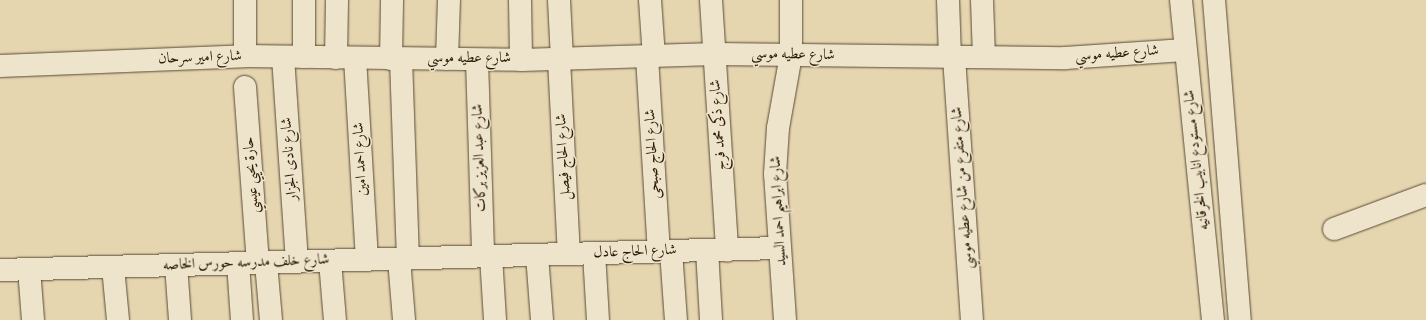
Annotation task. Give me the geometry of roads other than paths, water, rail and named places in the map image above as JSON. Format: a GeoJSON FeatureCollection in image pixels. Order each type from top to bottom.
{"type":"FeatureCollection","features":[{"type":"Feature","properties":{"kind":"street"},"geometry":{"type":"LineString","coordinates":[[245,0],[245,56]]}},
{"type":"Feature","properties":{"kind":"street","name":"شارع نادى الجزار"},"geometry":{"type":"LineString","coordinates":[[297,262],[294,57],[304,0]]}},
{"type":"Feature","properties":{"kind":"street","name":"شارع احمد امين"},"geometry":{"type":"LineString","coordinates":[[337,0],[346,58],[367,260]]}},
{"type":"Feature","properties":{"kind":"street"},"geometry":{"type":"LineString","coordinates":[[392,0],[396,59],[404,320]]}},
{"type":"Feature","properties":{"kind":"street"},"geometry":{"type":"LineString","coordinates":[[447,59],[448,0]]}},
{"type":"Feature","properties":{"kind":"street"},"geometry":{"type":"LineString","coordinates":[[520,0],[521,60]]}},
{"type":"Feature","properties":{"kind":"street","name":"شارع الحاج فيصل"},"geometry":{"type":"LineString","coordinates":[[559,0],[568,254]]}},
{"type":"Feature","properties":{"kind":"street","name":"شارع الحاج صبحى"},"geometry":{"type":"LineString","coordinates":[[650,0],[651,57],[665,251],[676,320]]}},
{"type":"Feature","properties":{"kind":"street","name":"شارع ذكى محمد فرج"},"geometry":{"type":"LineString","coordinates":[[711,0],[715,54],[717,250],[711,320]]}},
{"type":"Feature","properties":{"kind":"street","name":"شارع ابراهيم احمد السيد"},"geometry":{"type":"LineString","coordinates":[[785,320],[776,152],[791,55],[791,0]]}},
{"type":"Feature","properties":{"kind":"street","name":"شارع متفرع من شارع عطيه موسي"},"geometry":{"type":"LineString","coordinates":[[948,0],[972,320]]}},
{"type":"Feature","properties":{"kind":"street"},"geometry":{"type":"LineString","coordinates":[[982,0],[984,57]]}},
{"type":"Feature","properties":{"kind":"street","name":"شارع مستودع انابيب الخرقانيه"},"geometry":{"type":"LineString","coordinates":[[1181,0],[1213,320]]}},
{"type":"Feature","properties":{"kind":"street","name":"شارع مستودع انابيب الخرقانيه"},"geometry":{"type":"LineString","coordinates":[[1214,0],[1240,320]]}},
{"type":"Feature","properties":{"kind":"street","name":"شارع عطيه موسي"},"geometry":{"type":"LineString","coordinates":[[396,59],[521,60],[715,54],[1064,58],[1185,50]]}},
{"type":"Feature","properties":{"kind":"street","name":"شارع امير سرحان"},"geometry":{"type":"LineString","coordinates":[[0,66],[245,56],[396,59]]}},
{"type":"Feature","properties":{"kind":"street","name":"شارع عبد العزيز بركات"},"geometry":{"type":"LineString","coordinates":[[477,60],[487,256],[495,320]]}},
{"type":"Feature","properties":{"kind":"street","name":"حارة يحيي عيسي"},"geometry":{"type":"LineString","coordinates":[[242,320],[254,263],[245,87]]}},
{"type":"Feature","properties":{"kind":"street"},"geometry":{"type":"LineString","coordinates":[[1334,229],[1426,195]]}},
{"type":"Feature","properties":{"kind":"street","name":"شارع الحاج عادل"},"geometry":{"type":"LineString","coordinates":[[487,256],[780,248]]}},
{"type":"Feature","properties":{"kind":"street"},"geometry":{"type":"LineString","coordinates":[[594,253],[598,320]]}},
{"type":"Feature","properties":{"kind":"street"},"geometry":{"type":"LineString","coordinates":[[537,255],[542,320]]}},
{"type":"Feature","properties":{"kind":"street","name":"شارع خلف مدرسه حورس الخاصه"},"geometry":{"type":"LineString","coordinates":[[0,270],[487,256]]}},
{"type":"Feature","properties":{"kind":"street"},"geometry":{"type":"LineString","coordinates":[[330,261],[335,320]]}},
{"type":"Feature","properties":{"kind":"street"},"geometry":{"type":"LineString","coordinates":[[254,263],[271,320]]}},
{"type":"Feature","properties":{"kind":"street"},"geometry":{"type":"LineString","coordinates":[[176,265],[180,320]]}},
{"type":"Feature","properties":{"kind":"street"},"geometry":{"type":"LineString","coordinates":[[114,267],[118,320]]}},
{"type":"Feature","properties":{"kind":"street"},"geometry":{"type":"LineString","coordinates":[[29,269],[33,320]]}}]}
